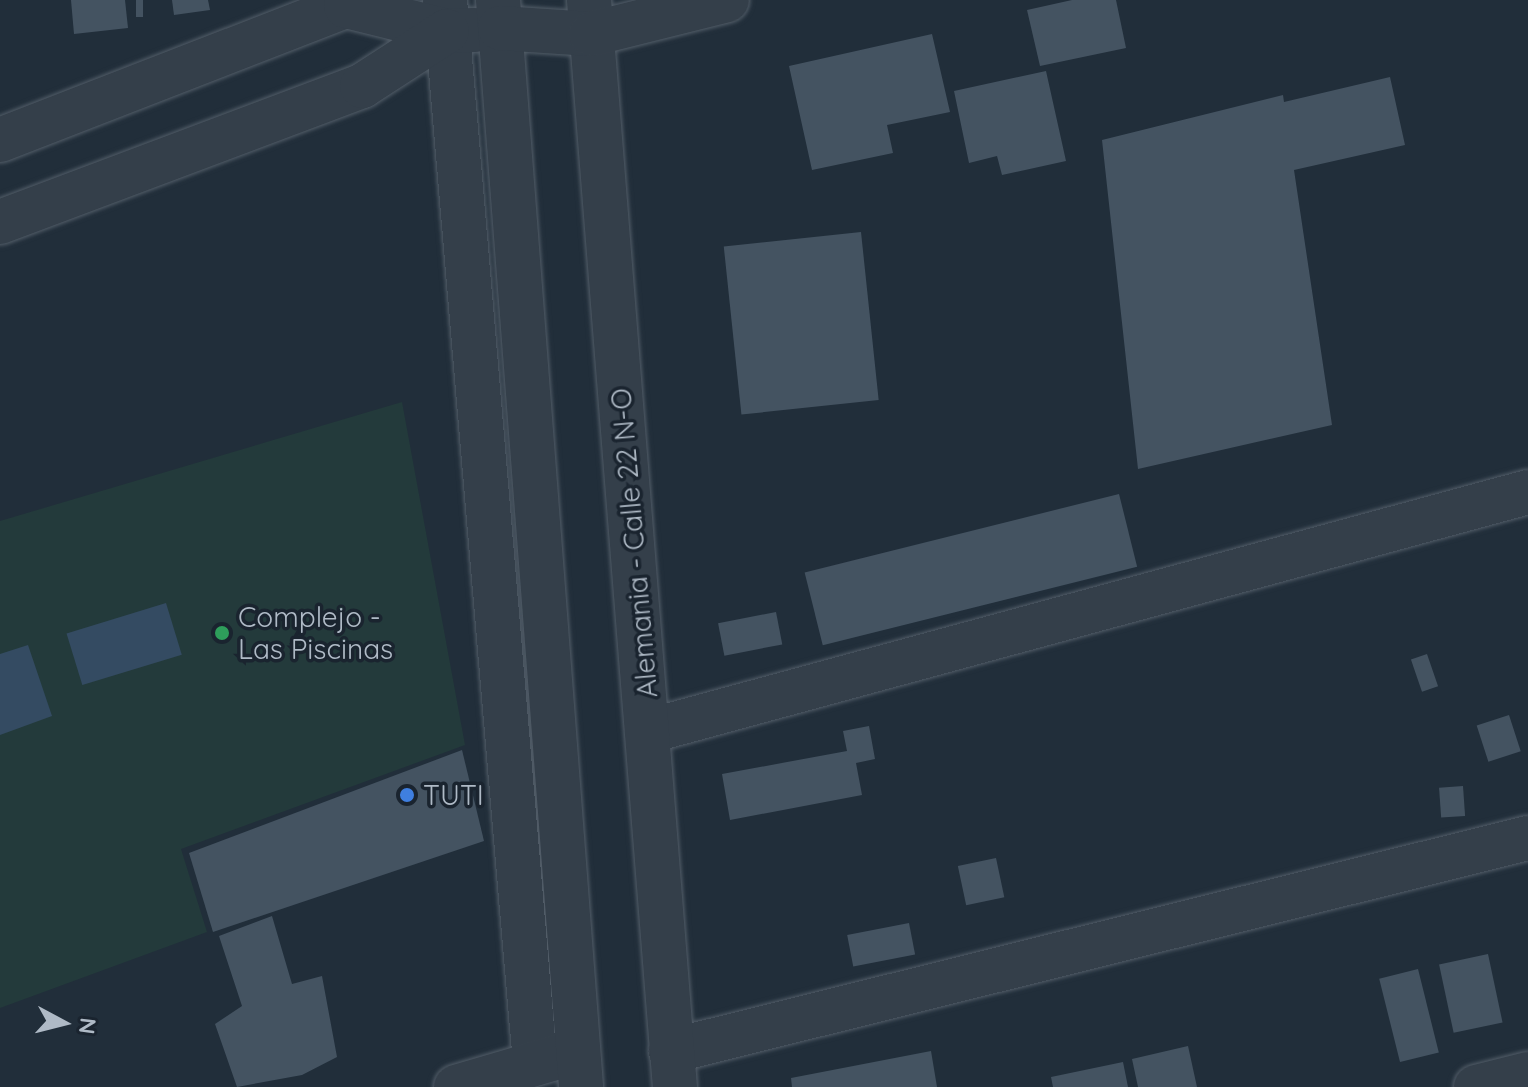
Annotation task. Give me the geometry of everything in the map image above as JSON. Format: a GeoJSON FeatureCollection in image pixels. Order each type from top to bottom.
{"type":"FeatureCollection","features":[{"type":"Feature","properties":{"kind":"street"},"geometry":{"type":"LineString","coordinates":[[0,140],[346,6],[446,16],[590,17],[727,0]]}},
{"type":"Feature","properties":{"kind":"street"},"geometry":{"type":"LineString","coordinates":[[456,1087],[535,1063],[580,1069],[499,14]]}},
{"type":"Feature","properties":{"kind":"street"},"geometry":{"type":"LineString","coordinates":[[0,222],[362,86],[446,16]]}},
{"type":"Feature","properties":{"kind":"street"},"geometry":{"type":"LineString","coordinates":[[446,16],[535,1063]]}},
{"type":"Feature","properties":{"kind":"street","name":"Alemania - Calle 22 N-O"},"geometry":{"type":"LineString","coordinates":[[590,17],[649,731],[673,1069]]}},
{"type":"Feature","properties":{"kind":"street"},"geometry":{"type":"LineString","coordinates":[[649,731],[1528,492]]}},
{"type":"Feature","properties":{"kind":"street"},"geometry":{"type":"LineString","coordinates":[[673,1069],[1528,838]]}},
{"type":"Feature","properties":{"kind":"street"},"geometry":{"type":"LineString","coordinates":[[1476,1087],[1528,1074]]}},
{"type":"Feature","properties":{"kind":"green space","name":"Complejo - Las Piscinas"},"geometry":{"type":"Polygon","coordinates":[[[402,402],[465,745],[181,849],[207,932],[0,1008],[0,521],[402,402]]]}},
{"type":"Feature","properties":{"kind":"water"},"geometry":{"type":"Polygon","coordinates":[[[166,603],[182,655],[82,685],[67,633],[166,603]]]}},
{"type":"Feature","properties":{"kind":"water"},"geometry":{"type":"Polygon","coordinates":[[[28,645],[52,716],[0,735],[0,654],[28,645]]]}},
{"type":"Feature","properties":{"kind":"building"},"geometry":{"type":"Polygon","coordinates":[[[71,0],[125,0],[128,28],[74,34],[71,0]]]}},
{"type":"Feature","properties":{"kind":"building"},"geometry":{"type":"Polygon","coordinates":[[[136,0],[143,0],[143,17],[136,17],[136,0]]]}},
{"type":"Feature","properties":{"kind":"building"},"geometry":{"type":"Polygon","coordinates":[[[172,0],[208,0],[210,10],[174,15],[172,0]]]}},
{"type":"Feature","properties":{"kind":"building"},"geometry":{"type":"Polygon","coordinates":[[[1072,0],[1116,0],[1126,48],[1040,66],[1027,10],[1072,0]]]}},
{"type":"Feature","properties":{"kind":"building"},"geometry":{"type":"Polygon","coordinates":[[[932,34],[950,112],[887,125],[893,153],[812,170],[789,66],[932,34]]]}},
{"type":"Feature","properties":{"kind":"building"},"geometry":{"type":"Polygon","coordinates":[[[1046,71],[1066,161],[1002,175],[997,156],[969,163],[954,91],[1046,71]]]}},
{"type":"Feature","properties":{"kind":"building"},"geometry":{"type":"Polygon","coordinates":[[[1390,77],[1405,145],[1294,170],[1332,425],[1138,469],[1102,140],[1283,95],[1284,102],[1390,77]]]}},
{"type":"Feature","properties":{"kind":"building"},"geometry":{"type":"Polygon","coordinates":[[[861,232],[879,400],[741,414],[724,246],[861,232]]]}},
{"type":"Feature","properties":{"kind":"building"},"geometry":{"type":"Polygon","coordinates":[[[1119,494],[1137,567],[823,645],[805,572],[1119,494]]]}},
{"type":"Feature","properties":{"kind":"building"},"geometry":{"type":"Polygon","coordinates":[[[776,612],[782,644],[724,656],[718,623],[776,612]]]}},
{"type":"Feature","properties":{"kind":"building"},"geometry":{"type":"Polygon","coordinates":[[[1427,654],[1438,686],[1422,692],[1411,660],[1427,654]]]}},
{"type":"Feature","properties":{"kind":"building"},"geometry":{"type":"Polygon","coordinates":[[[1509,715],[1521,751],[1488,762],[1477,726],[1509,715]]]}},
{"type":"Feature","properties":{"kind":"building"},"geometry":{"type":"Polygon","coordinates":[[[869,726],[875,759],[856,763],[862,795],[730,820],[722,774],[847,751],[843,731],[869,726]]]}},
{"type":"Feature","properties":{"kind":"building","name":"TUTI"},"geometry":{"type":"Polygon","coordinates":[[[462,750],[484,841],[213,932],[189,853],[462,750]]]}},
{"type":"Feature","properties":{"kind":"building"},"geometry":{"type":"Polygon","coordinates":[[[1463,786],[1465,816],[1441,818],[1439,788],[1463,786]]]}},
{"type":"Feature","properties":{"kind":"building"},"geometry":{"type":"Polygon","coordinates":[[[996,858],[1004,897],[966,905],[958,866],[996,858]]]}},
{"type":"Feature","properties":{"kind":"building"},"geometry":{"type":"Polygon","coordinates":[[[272,916],[292,984],[322,976],[337,1057],[302,1075],[237,1087],[215,1024],[242,1006],[219,936],[272,916]]]}},
{"type":"Feature","properties":{"kind":"building"},"geometry":{"type":"Polygon","coordinates":[[[909,923],[915,954],[853,966],[847,935],[909,923]]]}},
{"type":"Feature","properties":{"kind":"building"},"geometry":{"type":"Polygon","coordinates":[[[1488,954],[1503,1022],[1454,1033],[1439,964],[1488,954]]]}},
{"type":"Feature","properties":{"kind":"building"},"geometry":{"type":"Polygon","coordinates":[[[1418,969],[1439,1052],[1400,1062],[1379,979],[1418,969]]]}},
{"type":"Feature","properties":{"kind":"building"},"geometry":{"type":"Polygon","coordinates":[[[1188,1046],[1197,1087],[1138,1087],[1132,1059],[1188,1046]]]}},
{"type":"Feature","properties":{"kind":"building"},"geometry":{"type":"Polygon","coordinates":[[[931,1051],[937,1087],[792,1087],[791,1078],[931,1051]]]}},
{"type":"Feature","properties":{"kind":"building"},"geometry":{"type":"Polygon","coordinates":[[[1123,1062],[1128,1087],[1053,1087],[1051,1077],[1123,1062]]]}},
{"type":"Feature","properties":{"kind":"place","name":"Complejo - Las Piscinas"},"geometry":{"type":"Point","coordinates":[222,633]}},
{"type":"Feature","properties":{"kind":"place","name":"TUTI"},"geometry":{"type":"Point","coordinates":[407,795]}}]}
